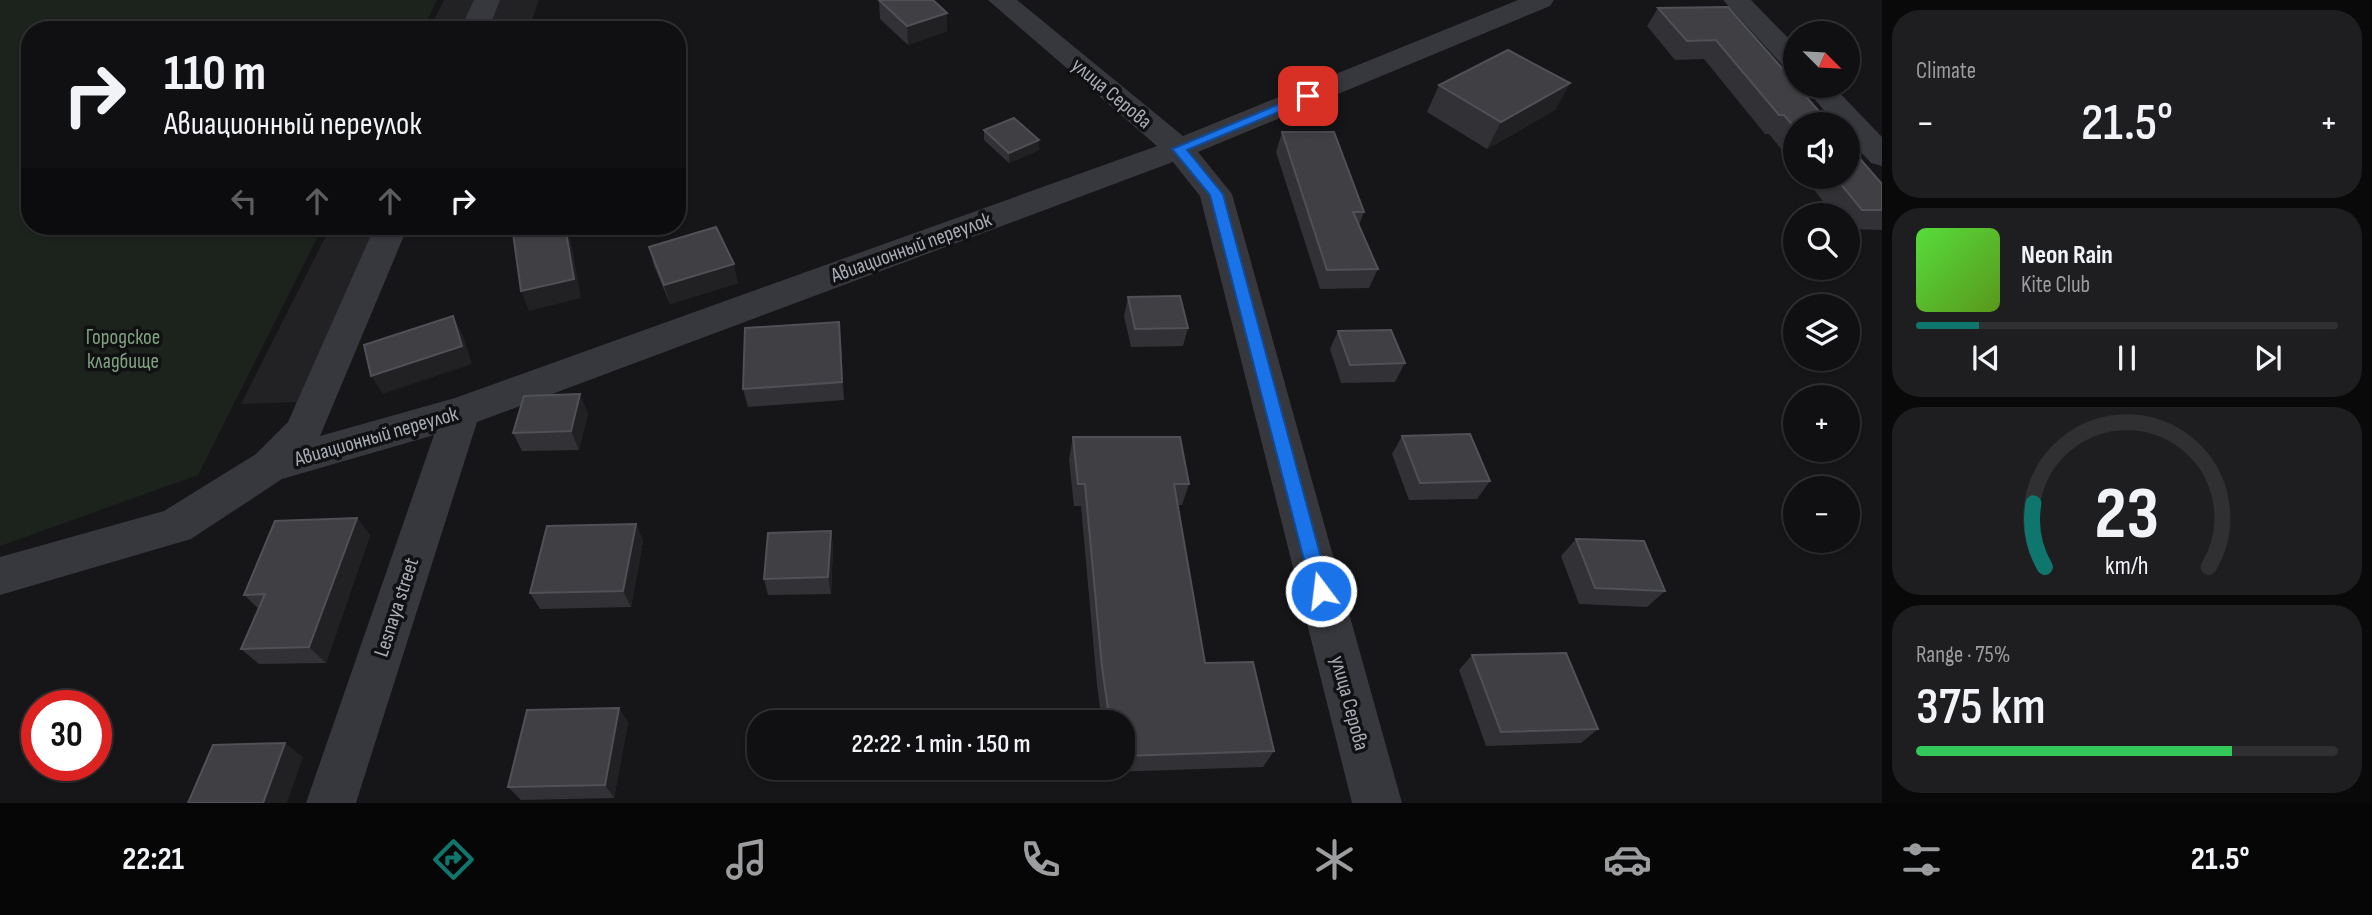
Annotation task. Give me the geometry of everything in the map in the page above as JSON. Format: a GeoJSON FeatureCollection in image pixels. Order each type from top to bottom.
{"type":"FeatureCollection","features":[{"type":"Feature","properties":{"kind":"street"},"geometry":{"type":"LineString","coordinates":[[478,21],[487,0]]}},
{"type":"Feature","properties":{"kind":"street","name":"улица Серова"},"geometry":{"type":"LineString","coordinates":[[1001,0],[1179,149],[1216,194],[1377,803]]}},
{"type":"Feature","properties":{"kind":"street","name":"Авиационный переулок"},"geometry":{"type":"LineString","coordinates":[[270,466],[461,412],[1179,149],[1541,0]]}},
{"type":"Feature","properties":{"kind":"street"},"geometry":{"type":"LineString","coordinates":[[1736,0],[1783,49]]}},
{"type":"Feature","properties":{"kind":"street"},"geometry":{"type":"LineString","coordinates":[[1827,98],[1882,156]]}},
{"type":"Feature","properties":{"kind":"street"},"geometry":{"type":"LineString","coordinates":[[0,576],[176,526],[270,466],[303,431],[387,235]]}},
{"type":"Feature","properties":{"kind":"street","name":"Lesnaya street"},"geometry":{"type":"LineString","coordinates":[[331,803],[461,412]]}},
{"type":"Feature","properties":{"kind":"shaded area"},"geometry":{"type":"Polygon","coordinates":[[[444,0],[539,0],[531,21],[434,21],[444,0]]]}},
{"type":"Feature","properties":{"kind":"shaded area"},"geometry":{"type":"Polygon","coordinates":[[[326,235],[375,235],[301,402],[241,404],[326,235]]]}},
{"type":"Feature","properties":{"kind":"green space","name":"Городское кладбище"},"geometry":{"type":"Polygon","coordinates":[[[0,0],[437,0],[426,21],[21,21],[21,235],[318,235],[198,475],[0,546],[0,0]]]}},
{"type":"Feature","properties":{"kind":"building"},"geometry":{"type":"Polygon","coordinates":[[[879,0],[933,0],[947,13],[907,26],[879,0]]]}},
{"type":"Feature","properties":{"kind":"building"},"geometry":{"type":"Polygon","coordinates":[[[1728,7],[1783,69],[1783,98],[1807,98],[1820,112],[1783,112],[1783,115],[1779,115],[1716,40],[1687,41],[1658,8],[1728,7]]]}},
{"type":"Feature","properties":{"kind":"building"},"geometry":{"type":"Polygon","coordinates":[[[1508,50],[1570,83],[1501,122],[1439,85],[1508,50]]]}},
{"type":"Feature","properties":{"kind":"building"},"geometry":{"type":"Polygon","coordinates":[[[1014,118],[1039,140],[1009,153],[984,130],[1014,118]]]}},
{"type":"Feature","properties":{"kind":"building"},"geometry":{"type":"Polygon","coordinates":[[[1282,132],[1334,132],[1364,212],[1353,212],[1378,269],[1327,270],[1282,132]]]}},
{"type":"Feature","properties":{"kind":"building"},"geometry":{"type":"Polygon","coordinates":[[[1860,159],[1882,184],[1882,210],[1862,210],[1860,203],[1856,203],[1845,189],[1860,189],[1860,159]]]}},
{"type":"Feature","properties":{"kind":"building"},"geometry":{"type":"Polygon","coordinates":[[[716,227],[734,264],[664,285],[649,247],[716,227]]]}},
{"type":"Feature","properties":{"kind":"building"},"geometry":{"type":"Polygon","coordinates":[[[513,235],[567,235],[574,279],[521,291],[513,235]]]}},
{"type":"Feature","properties":{"kind":"building"},"geometry":{"type":"Polygon","coordinates":[[[1180,296],[1188,328],[1135,329],[1128,297],[1180,296]]]}},
{"type":"Feature","properties":{"kind":"building"},"geometry":{"type":"Polygon","coordinates":[[[453,316],[462,346],[371,376],[364,345],[453,316]]]}},
{"type":"Feature","properties":{"kind":"building"},"geometry":{"type":"Polygon","coordinates":[[[839,322],[842,382],[743,389],[745,328],[839,322]]]}},
{"type":"Feature","properties":{"kind":"building"},"geometry":{"type":"Polygon","coordinates":[[[1391,330],[1405,363],[1350,365],[1338,331],[1391,330]]]}},
{"type":"Feature","properties":{"kind":"building"},"geometry":{"type":"Polygon","coordinates":[[[580,394],[571,431],[513,433],[524,396],[580,394]]]}},
{"type":"Feature","properties":{"kind":"building"},"geometry":{"type":"Polygon","coordinates":[[[1470,434],[1490,481],[1420,483],[1402,436],[1470,434]]]}},
{"type":"Feature","properties":{"kind":"building"},"geometry":{"type":"Polygon","coordinates":[[[1073,437],[1180,437],[1189,484],[1174,484],[1205,663],[1253,662],[1274,751],[1135,756],[1135,710],[1108,710],[1085,484],[1078,484],[1073,437]]]}},
{"type":"Feature","properties":{"kind":"building"},"geometry":{"type":"Polygon","coordinates":[[[357,518],[309,647],[241,649],[265,594],[244,595],[275,521],[357,518]]]}},
{"type":"Feature","properties":{"kind":"building"},"geometry":{"type":"Polygon","coordinates":[[[636,524],[623,591],[530,593],[547,526],[636,524]]]}},
{"type":"Feature","properties":{"kind":"building"},"geometry":{"type":"Polygon","coordinates":[[[831,531],[828,577],[764,579],[768,533],[831,531]]]}},
{"type":"Feature","properties":{"kind":"building"},"geometry":{"type":"Polygon","coordinates":[[[1576,539],[1644,541],[1665,591],[1595,588],[1576,539]]]}},
{"type":"Feature","properties":{"kind":"building"},"geometry":{"type":"Polygon","coordinates":[[[1566,653],[1598,729],[1501,732],[1472,655],[1566,653]]]}},
{"type":"Feature","properties":{"kind":"building"},"geometry":{"type":"Polygon","coordinates":[[[619,708],[605,785],[508,787],[527,710],[619,708]]]}},
{"type":"Feature","properties":{"kind":"building"},"geometry":{"type":"Polygon","coordinates":[[[285,743],[263,803],[188,803],[213,745],[285,743]]]}},
{"type":"Feature","properties":{"kind":"route"},"geometry":{"type":"LineString","coordinates":[[1308,96],[1179,149],[1216,194],[1321,591]]}}]}
